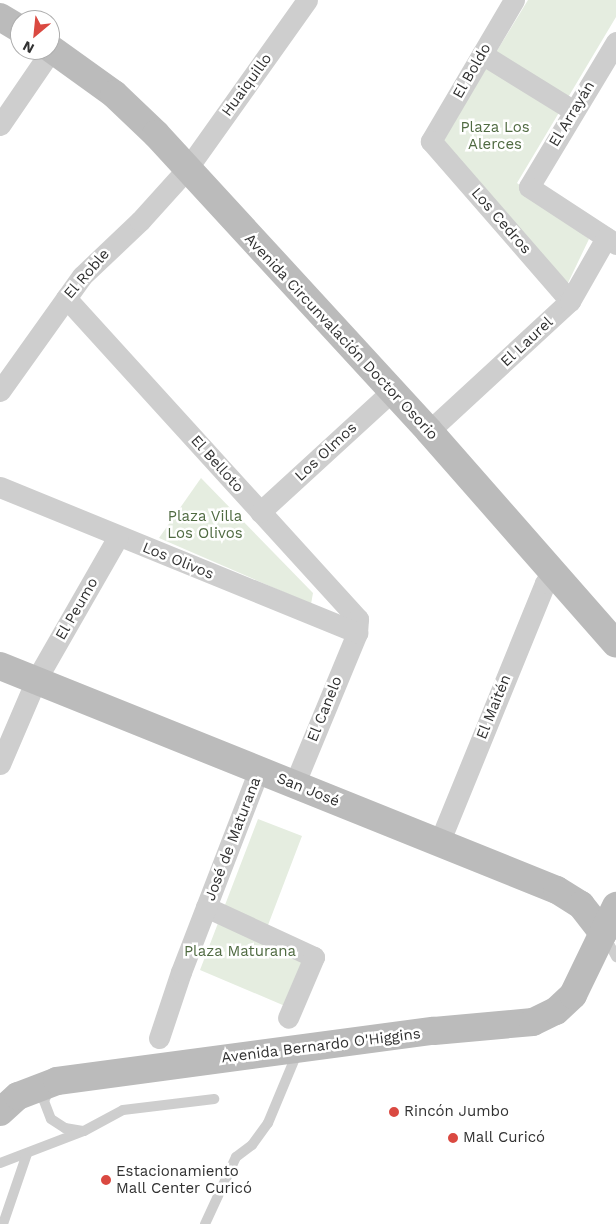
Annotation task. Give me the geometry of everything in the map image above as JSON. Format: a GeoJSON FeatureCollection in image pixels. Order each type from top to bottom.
{"type":"FeatureCollection","features":[{"type":"Feature","properties":{"kind":"main road","name":"Avenida Circunvalación Doctor Osorio"},"geometry":{"type":"LineString","coordinates":[[60,55],[114,94],[187,169],[429,432],[616,644]]}},
{"type":"Feature","properties":{"kind":"main road","name":"San José"},"geometry":{"type":"LineString","coordinates":[[0,666],[556,890],[581,905],[603,933]]}},
{"type":"Feature","properties":{"kind":"main road","name":"Avenida Bernardo O'Higgins"},"geometry":{"type":"LineString","coordinates":[[6,1099],[57,1081],[299,1048],[518,1024],[545,1017],[573,995],[616,906]]}},
{"type":"Feature","properties":{"kind":"street","name":"Huaiquillo"},"geometry":{"type":"LineString","coordinates":[[187,169],[307,0]]}},
{"type":"Feature","properties":{"kind":"street","name":"El Boldo"},"geometry":{"type":"LineString","coordinates":[[431,141],[514,0]]}},
{"type":"Feature","properties":{"kind":"street","name":"El Arrayán"},"geometry":{"type":"LineString","coordinates":[[611,241],[529,187],[615,46]]}},
{"type":"Feature","properties":{"kind":"street"},"geometry":{"type":"LineString","coordinates":[[482,54],[574,111]]}},
{"type":"Feature","properties":{"kind":"street"},"geometry":{"type":"LineString","coordinates":[[0,125],[44,60]]}},
{"type":"Feature","properties":{"kind":"street","name":"Los Cedros"},"geometry":{"type":"LineString","coordinates":[[431,141],[570,301]]}},
{"type":"Feature","properties":{"kind":"street","name":"El Roble"},"geometry":{"type":"LineString","coordinates":[[0,391],[66,298],[101,255],[140,221],[187,169]]}},
{"type":"Feature","properties":{"kind":"street","name":"El Laurel"},"geometry":{"type":"LineString","coordinates":[[429,432],[570,301],[611,241]]}},
{"type":"Feature","properties":{"kind":"street","name":"El Belloto"},"geometry":{"type":"LineString","coordinates":[[66,298],[358,620],[356,633]]}},
{"type":"Feature","properties":{"kind":"street","name":"Los Olmos"},"geometry":{"type":"LineString","coordinates":[[260,512],[391,392]]}},
{"type":"Feature","properties":{"kind":"street","name":"Los Olivos"},"geometry":{"type":"LineString","coordinates":[[0,486],[118,537],[356,633]]}},
{"type":"Feature","properties":{"kind":"street","name":"El Peumo"},"geometry":{"type":"LineString","coordinates":[[0,764],[36,680],[118,537]]}},
{"type":"Feature","properties":{"kind":"street","name":"El Maitén"},"geometry":{"type":"LineString","coordinates":[[439,843],[545,583],[553,574]]}},
{"type":"Feature","properties":{"kind":"street","name":"El Canelo"},"geometry":{"type":"LineString","coordinates":[[294,785],[356,633]]}},
{"type":"Feature","properties":{"kind":"street","name":"José de Maturana"},"geometry":{"type":"LineString","coordinates":[[159,1038],[206,907],[259,770]]}},
{"type":"Feature","properties":{"kind":"street","name":"José de Maturana"},"geometry":{"type":"LineString","coordinates":[[206,907],[314,957],[288,1018]]}},
{"type":"Feature","properties":{"kind":"lane"},"geometry":{"type":"LineString","coordinates":[[603,933],[616,957]]}},
{"type":"Feature","properties":{"kind":"lane"},"geometry":{"type":"LineString","coordinates":[[205,1224],[236,1157],[252,1144],[268,1123],[299,1048]]}},
{"type":"Feature","properties":{"kind":"lane"},"geometry":{"type":"LineString","coordinates":[[57,1081],[44,1101],[46,1110],[58,1124],[84,1131]]}},
{"type":"Feature","properties":{"kind":"lane"},"geometry":{"type":"LineString","coordinates":[[0,1164],[84,1131],[123,1110],[214,1098]]}},
{"type":"Feature","properties":{"kind":"lane"},"geometry":{"type":"LineString","coordinates":[[4,1224],[27,1154]]}},
{"type":"Feature","properties":{"kind":"green space","name":"Plaza Los Alerces"},"geometry":{"type":"Polygon","coordinates":[[[528,0],[616,0],[616,17],[517,183],[589,239],[567,285],[441,142],[528,0]]]}},
{"type":"Feature","properties":{"kind":"green space","name":"Plaza Villa Los Olivos"},"geometry":{"type":"Polygon","coordinates":[[[201,478],[313,593],[311,604],[159,538],[201,478]]]}},
{"type":"Feature","properties":{"kind":"green space","name":"Plaza Maturana"},"geometry":{"type":"Polygon","coordinates":[[[258,819],[302,836],[265,933],[307,952],[285,1006],[200,970],[258,819]]]}},
{"type":"Feature","properties":{"kind":"place","name":"Rincón Jumbo"},"geometry":{"type":"Point","coordinates":[394,1112]}},
{"type":"Feature","properties":{"kind":"place","name":"Mall Curicó"},"geometry":{"type":"Point","coordinates":[453,1138]}},
{"type":"Feature","properties":{"kind":"place","name":"Estacionamiento Mall Center Curicó"},"geometry":{"type":"Point","coordinates":[106,1180]}}]}
